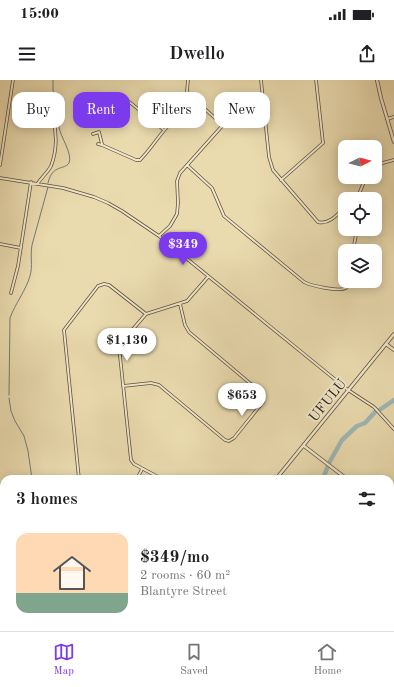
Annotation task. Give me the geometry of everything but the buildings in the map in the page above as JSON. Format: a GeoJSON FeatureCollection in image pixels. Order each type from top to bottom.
{"type":"FeatureCollection","features":[{"type":"Feature","properties":{"kind":"street"},"geometry":{"type":"LineString","coordinates":[[0,166],[13,80]]}},
{"type":"Feature","properties":{"kind":"street"},"geometry":{"type":"LineString","coordinates":[[188,80],[188,92]]}},
{"type":"Feature","properties":{"kind":"street"},"geometry":{"type":"LineString","coordinates":[[261,80],[262,92]]}},
{"type":"Feature","properties":{"kind":"street"},"geometry":{"type":"LineString","coordinates":[[281,180],[323,143],[316,80]]}},
{"type":"Feature","properties":{"kind":"street"},"geometry":{"type":"LineString","coordinates":[[377,80],[394,142]]}},
{"type":"Feature","properties":{"kind":"street"},"geometry":{"type":"LineString","coordinates":[[98,144],[136,160],[140,160],[164,130],[130,102]]}},
{"type":"Feature","properties":{"kind":"street"},"geometry":{"type":"LineString","coordinates":[[206,111],[214,118]]}},
{"type":"Feature","properties":{"kind":"street"},"geometry":{"type":"LineString","coordinates":[[387,119],[394,117]]}},
{"type":"Feature","properties":{"kind":"street"},"geometry":{"type":"LineString","coordinates":[[38,184],[50,168],[54,156],[55,128]]}},
{"type":"Feature","properties":{"kind":"street"},"geometry":{"type":"LineString","coordinates":[[159,236],[170,226],[177,214],[177,181],[180,173],[219,128]]}},
{"type":"Feature","properties":{"kind":"street"},"geometry":{"type":"LineString","coordinates":[[266,128],[270,162],[273,170],[281,180],[315,220],[320,223],[327,222],[338,213]]}},
{"type":"Feature","properties":{"kind":"street"},"geometry":{"type":"LineString","coordinates":[[93,134],[98,131],[102,145]]}},
{"type":"Feature","properties":{"kind":"street"},"geometry":{"type":"LineString","coordinates":[[382,163],[394,160]]}},
{"type":"Feature","properties":{"kind":"street"},"geometry":{"type":"LineString","coordinates":[[187,165],[210,186],[222,213],[227,219],[304,282],[313,285],[340,289],[346,288]]}},
{"type":"Feature","properties":{"kind":"street"},"geometry":{"type":"LineString","coordinates":[[0,178],[63,188],[94,197],[108,203],[159,236],[348,390],[374,407],[394,429]]}},
{"type":"Feature","properties":{"kind":"street"},"geometry":{"type":"LineString","coordinates":[[11,293],[18,270],[31,182]]}},
{"type":"Feature","properties":{"kind":"street"},"geometry":{"type":"LineString","coordinates":[[0,244],[21,248]]}},
{"type":"Feature","properties":{"kind":"street"},"geometry":{"type":"LineString","coordinates":[[154,475],[132,462],[130,456],[120,346],[146,314],[187,302],[208,276]]}},
{"type":"Feature","properties":{"kind":"street"},"geometry":{"type":"LineString","coordinates":[[79,475],[64,330],[98,286],[104,284],[109,285],[146,314]]}},
{"type":"Feature","properties":{"kind":"street"},"geometry":{"type":"LineString","coordinates":[[123,386],[151,383],[159,385],[229,441],[234,438],[263,402],[264,395],[189,332],[185,325],[180,304]]}},
{"type":"Feature","properties":{"kind":"street","name":"UFULU"},"geometry":{"type":"LineString","coordinates":[[279,475],[394,334]]}},
{"type":"Feature","properties":{"kind":"street"},"geometry":{"type":"LineString","coordinates":[[386,344],[394,350]]}},
{"type":"Feature","properties":{"kind":"street"},"geometry":{"type":"LineString","coordinates":[[304,446],[342,475]]}},
{"type":"Feature","properties":{"kind":"street"},"geometry":{"type":"LineString","coordinates":[[139,475],[142,469]]}},
{"type":"Feature","properties":{"kind":"waterway"},"geometry":{"type":"LineString","coordinates":[[48,183],[52,173],[58,168],[67,165],[70,159],[59,127],[60,105],[57,96],[53,91],[53,80]]}},
{"type":"Feature","properties":{"kind":"waterway"},"geometry":{"type":"LineString","coordinates":[[9,395],[10,318],[30,276],[32,245],[48,187]]}},
{"type":"Feature","properties":{"kind":"waterway"},"geometry":{"type":"LineString","coordinates":[[9,398],[11,411],[24,436],[31,475]]}},
{"type":"Feature","properties":{"kind":"waterway"},"geometry":{"type":"LineString","coordinates":[[378,411],[394,400]]}},
{"type":"Feature","properties":{"kind":"waterway"},"geometry":{"type":"LineString","coordinates":[[324,475],[329,463],[342,440],[357,426],[365,423],[375,412]]}}]}
